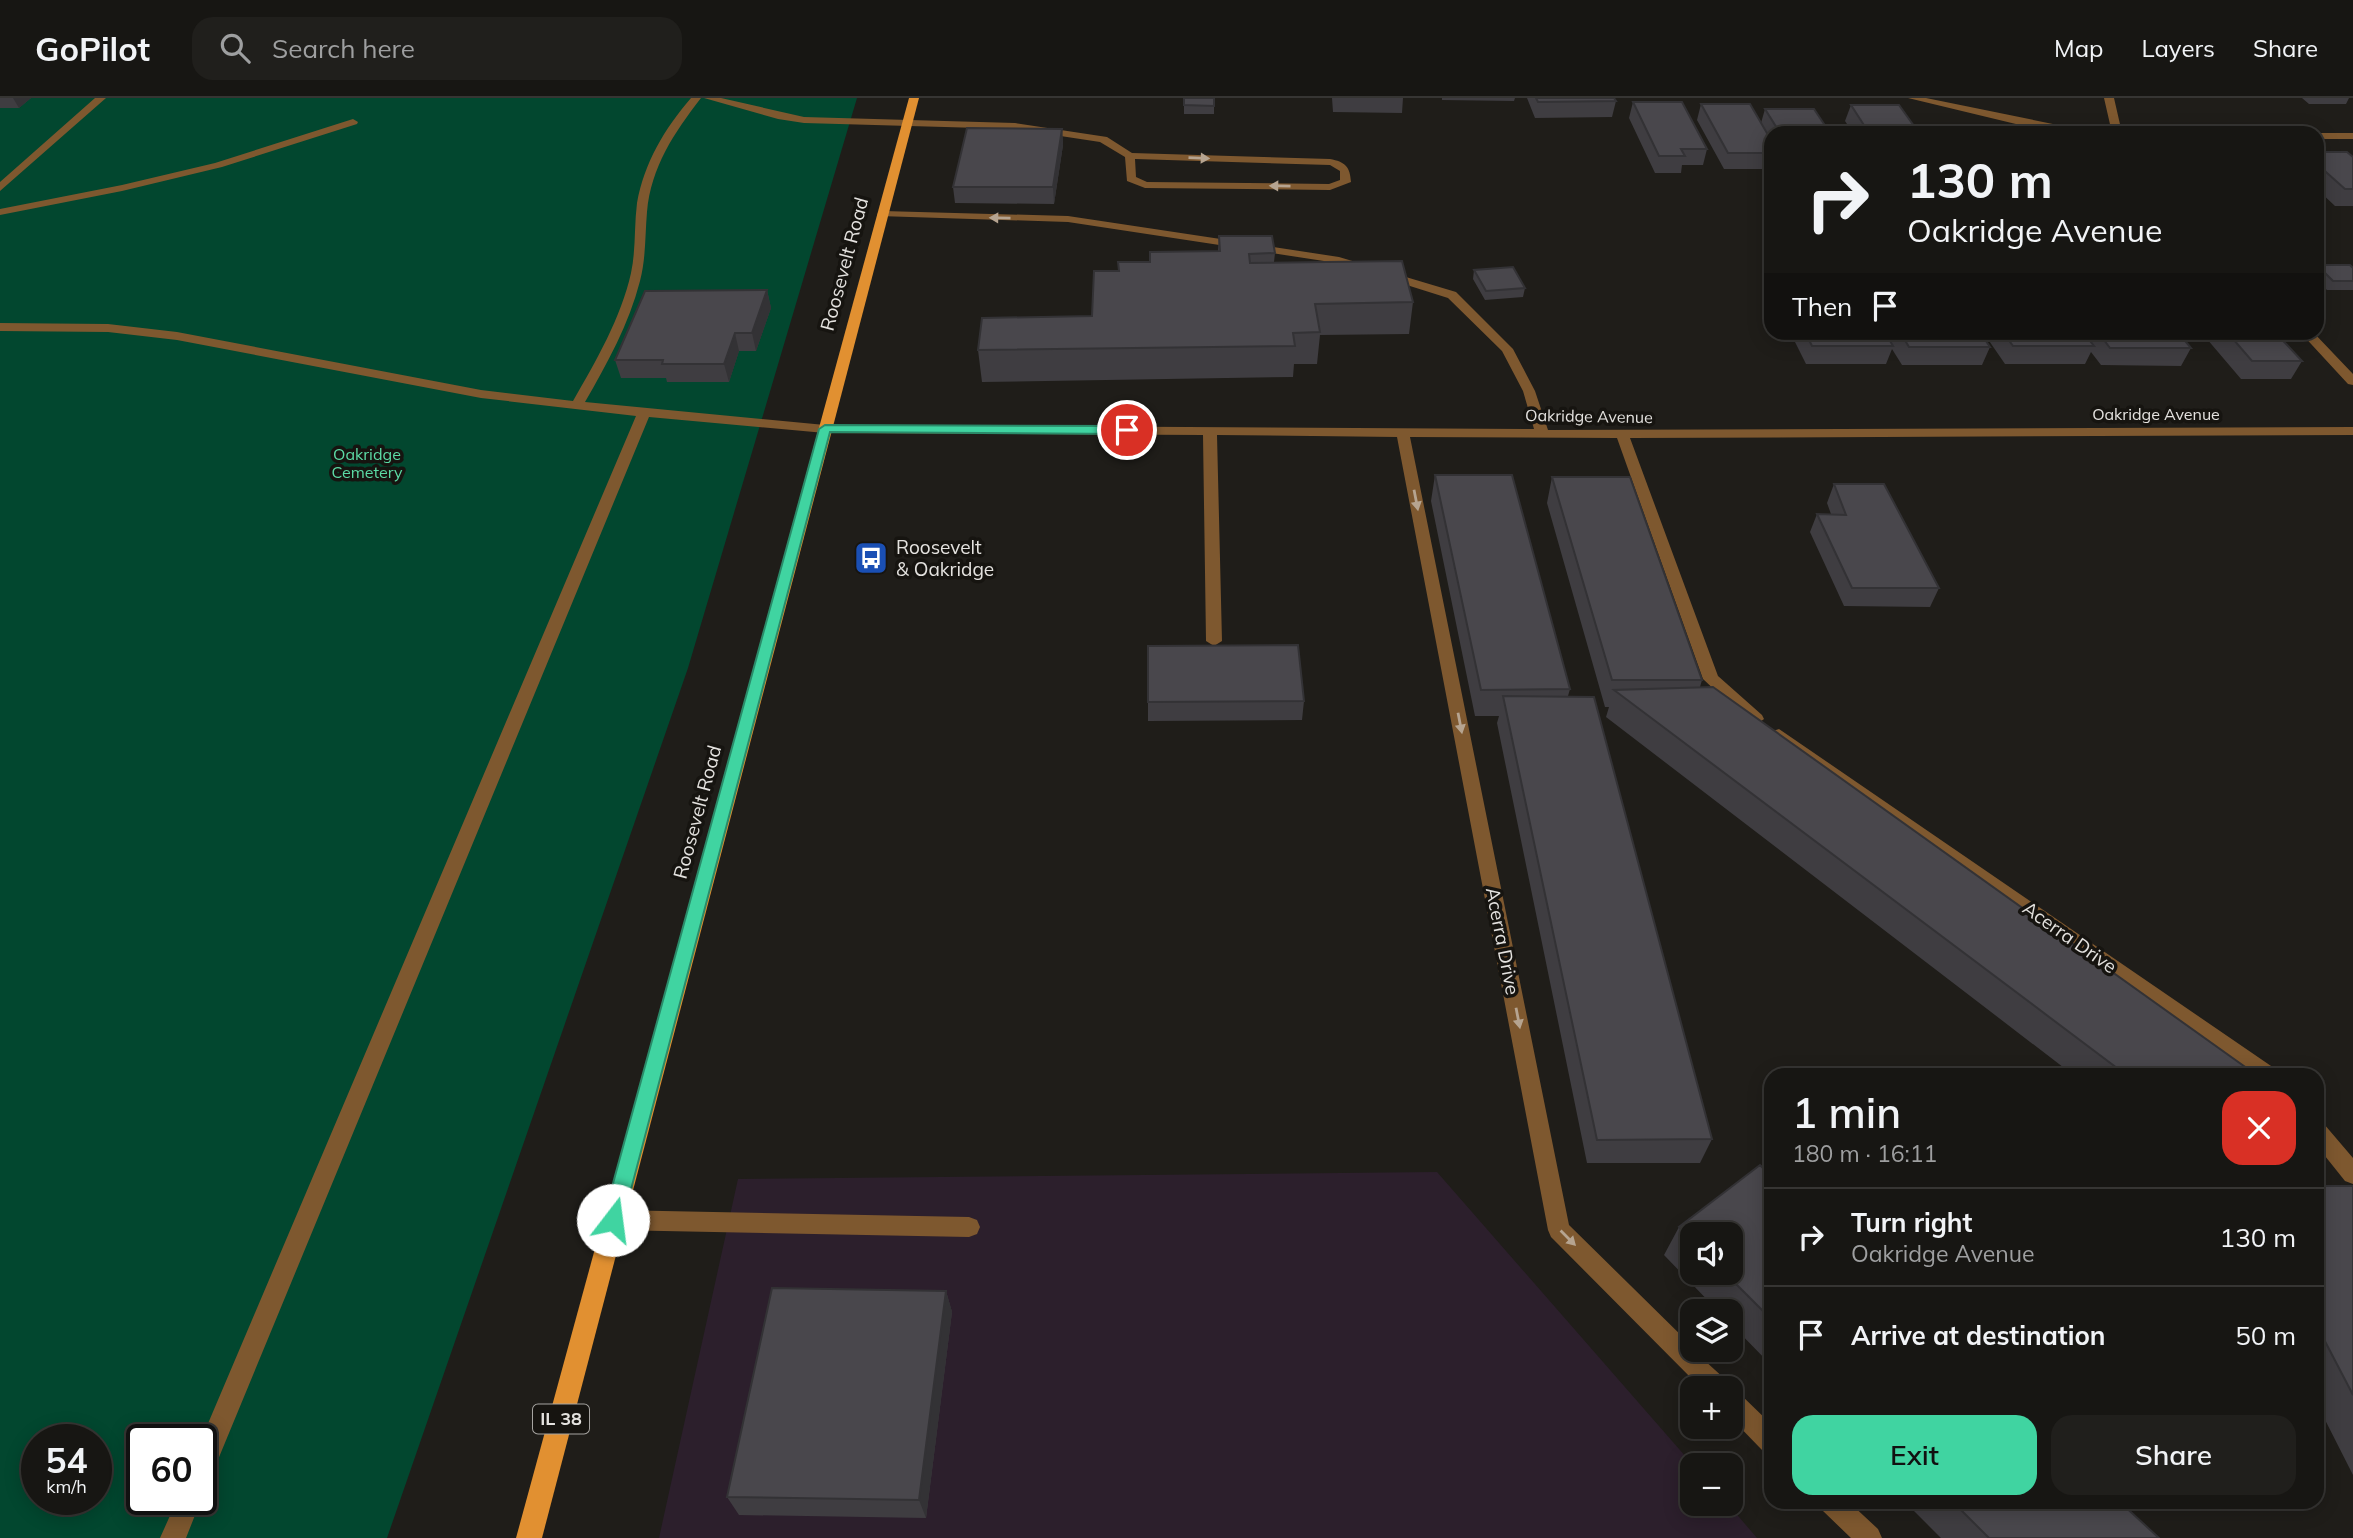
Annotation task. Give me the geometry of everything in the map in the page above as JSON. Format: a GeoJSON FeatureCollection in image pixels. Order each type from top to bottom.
{"type":"FeatureCollection","features":[{"type":"Feature","properties":{"kind":"main road","name":"Roosevelt Road"},"geometry":{"type":"LineString","coordinates":[[529,1538],[914,98]]}},
{"type":"Feature","properties":{"kind":"street"},"geometry":{"type":"LineString","coordinates":[[0,188],[101,98]]}},
{"type":"Feature","properties":{"kind":"street"},"geometry":{"type":"LineString","coordinates":[[577,405],[597,370],[634,282],[643,202],[652,170],[678,118],[696,98]]}},
{"type":"Feature","properties":{"kind":"street"},"geometry":{"type":"LineString","coordinates":[[709,98],[793,119],[1015,126],[1102,139],[1130,156],[1330,162],[1339,164],[1345,170],[1346,182],[1330,187],[1145,185],[1131,179],[1130,156]]}},
{"type":"Feature","properties":{"kind":"street"},"geometry":{"type":"LineString","coordinates":[[1913,98],[2046,126]]}},
{"type":"Feature","properties":{"kind":"street"},"geometry":{"type":"LineString","coordinates":[[2109,98],[2115,126]]}},
{"type":"Feature","properties":{"kind":"street"},"geometry":{"type":"LineString","coordinates":[[0,212],[122,188],[218,165],[353,122]]}},
{"type":"Feature","properties":{"kind":"street"},"geometry":{"type":"LineString","coordinates":[[2324,135],[2353,136]]}},
{"type":"Feature","properties":{"kind":"street"},"geometry":{"type":"LineString","coordinates":[[883,214],[1068,219],[1339,260],[1452,295],[1507,349],[1529,391],[1542,432]]}},
{"type":"Feature","properties":{"kind":"street","name":"Oakridge Avenue"},"geometry":{"type":"LineString","coordinates":[[0,327],[108,328],[177,336],[481,394],[644,413],[825,429],[1622,434],[2353,431]]}},
{"type":"Feature","properties":{"kind":"street"},"geometry":{"type":"LineString","coordinates":[[2314,340],[2353,381]]}},
{"type":"Feature","properties":{"kind":"street"},"geometry":{"type":"LineString","coordinates":[[217,1432],[644,413]]}},
{"type":"Feature","properties":{"kind":"street"},"geometry":{"type":"LineString","coordinates":[[1210,430],[1214,641]]}},
{"type":"Feature","properties":{"kind":"street","name":"Acerra Drive"},"geometry":{"type":"LineString","coordinates":[[1403,433],[1559,1230],[1706,1376]]}},
{"type":"Feature","properties":{"kind":"street","name":"Acerra Drive"},"geometry":{"type":"LineString","coordinates":[[1622,434],[1711,679],[1743,709],[2258,1068]]}},
{"type":"Feature","properties":{"kind":"street"},"geometry":{"type":"LineString","coordinates":[[2324,1139],[2353,1174]]}},
{"type":"Feature","properties":{"kind":"street"},"geometry":{"type":"LineString","coordinates":[[613,1220],[969,1227]]}},
{"type":"Feature","properties":{"kind":"street"},"geometry":{"type":"LineString","coordinates":[[1743,1413],[1764,1434]]}},
{"type":"Feature","properties":{"kind":"street"},"geometry":{"type":"LineString","coordinates":[[1839,1509],[1869,1538]]}},
{"type":"Feature","properties":{"kind":"street"},"geometry":{"type":"LineString","coordinates":[[173,1538],[183,1515]]}},
{"type":"Feature","properties":{"kind":"shaded area"},"geometry":{"type":"Polygon","coordinates":[[[1437,1172],[1683,1453],[1680,1453],[1680,1516],[1738,1516],[1757,1538],[659,1538],[738,1179],[1437,1172]]]}},
{"type":"Feature","properties":{"kind":"green space","name":"Oakridge Cemetery"},"geometry":{"type":"Polygon","coordinates":[[[0,98],[857,98],[688,668],[387,1538],[0,1538],[0,98]]]}},
{"type":"Feature","properties":{"kind":"building"},"geometry":{"type":"Polygon","coordinates":[[[1184,98],[1214,98],[1214,106],[1184,105],[1184,98]]]}},
{"type":"Feature","properties":{"kind":"building"},"geometry":{"type":"Polygon","coordinates":[[[1536,98],[1614,98],[1616,101],[1538,102],[1536,98]]]}},
{"type":"Feature","properties":{"kind":"building"},"geometry":{"type":"Polygon","coordinates":[[[1633,102],[1682,102],[1707,149],[1681,149],[1685,156],[1659,156],[1633,102]]]}},
{"type":"Feature","properties":{"kind":"building"},"geometry":{"type":"Polygon","coordinates":[[[1701,104],[1750,104],[1764,128],[1764,153],[1728,153],[1701,104]]]}},
{"type":"Feature","properties":{"kind":"building"},"geometry":{"type":"Polygon","coordinates":[[[1851,105],[1899,105],[1914,126],[1864,126],[1851,105]]]}},
{"type":"Feature","properties":{"kind":"building"},"geometry":{"type":"Polygon","coordinates":[[[1765,109],[1814,109],[1825,126],[1776,126],[1765,109]]]}},
{"type":"Feature","properties":{"kind":"building"},"geometry":{"type":"Polygon","coordinates":[[[967,128],[1062,129],[1053,187],[953,187],[967,128]]]}},
{"type":"Feature","properties":{"kind":"building"},"geometry":{"type":"Polygon","coordinates":[[[2324,152],[2347,152],[2353,157],[2353,189],[2345,189],[2324,170],[2324,152]]]}},
{"type":"Feature","properties":{"kind":"building"},"geometry":{"type":"Polygon","coordinates":[[[1219,236],[1272,236],[1275,253],[1249,254],[1250,263],[1402,261],[1413,302],[1315,304],[1320,332],[1293,333],[1295,346],[978,350],[982,318],[1092,316],[1094,271],[1119,271],[1118,262],[1150,262],[1150,252],[1220,251],[1219,236]]]}},
{"type":"Feature","properties":{"kind":"building"},"geometry":{"type":"Polygon","coordinates":[[[2324,265],[2350,265],[2353,268],[2353,281],[2333,281],[2324,272],[2324,265]]]}},
{"type":"Feature","properties":{"kind":"building"},"geometry":{"type":"Polygon","coordinates":[[[1513,267],[1525,288],[1486,291],[1474,270],[1513,267]]]}},
{"type":"Feature","properties":{"kind":"building"},"geometry":{"type":"Polygon","coordinates":[[[767,290],[752,333],[735,333],[724,364],[662,364],[663,360],[615,360],[645,291],[767,290]]]}},
{"type":"Feature","properties":{"kind":"building"},"geometry":{"type":"Polygon","coordinates":[[[1809,340],[1890,340],[1893,346],[1812,346],[1809,340]]]}},
{"type":"Feature","properties":{"kind":"building"},"geometry":{"type":"Polygon","coordinates":[[[1905,340],[1985,340],[1990,347],[1909,347],[1905,340]]]}},
{"type":"Feature","properties":{"kind":"building"},"geometry":{"type":"Polygon","coordinates":[[[2009,340],[2089,340],[2094,346],[2013,346],[2009,340]]]}},
{"type":"Feature","properties":{"kind":"building"},"geometry":{"type":"Polygon","coordinates":[[[2104,340],[2184,340],[2191,348],[2110,348],[2104,340]]]}},
{"type":"Feature","properties":{"kind":"building"},"geometry":{"type":"Polygon","coordinates":[[[2234,340],[2282,340],[2302,361],[2252,361],[2234,340]]]}},
{"type":"Feature","properties":{"kind":"building"},"geometry":{"type":"Polygon","coordinates":[[[1435,475],[1512,475],[1570,689],[1481,690],[1435,475]]]}},
{"type":"Feature","properties":{"kind":"building"},"geometry":{"type":"Polygon","coordinates":[[[1552,477],[1630,477],[1702,680],[1612,680],[1552,477]]]}},
{"type":"Feature","properties":{"kind":"building"},"geometry":{"type":"Polygon","coordinates":[[[1834,484],[1884,484],[1939,588],[1852,588],[1817,514],[1846,515],[1834,484]]]}},
{"type":"Feature","properties":{"kind":"building"},"geometry":{"type":"Polygon","coordinates":[[[1298,645],[1304,701],[1148,702],[1148,646],[1298,645]]]}},
{"type":"Feature","properties":{"kind":"building"},"geometry":{"type":"Polygon","coordinates":[[[1713,687],[2247,1068],[2117,1068],[1614,690],[1713,687]]]}},
{"type":"Feature","properties":{"kind":"building"},"geometry":{"type":"Polygon","coordinates":[[[1503,696],[1594,697],[1712,1139],[1597,1140],[1503,696]]]}},
{"type":"Feature","properties":{"kind":"building"},"geometry":{"type":"Polygon","coordinates":[[[1760,1165],[1764,1169],[1764,1312],[1737,1285],[1743,1285],[1743,1222],[1686,1222],[1760,1165]]]}},
{"type":"Feature","properties":{"kind":"building"},"geometry":{"type":"Polygon","coordinates":[[[2324,1186],[2353,1186],[2353,1395],[2324,1339],[2324,1186]]]}},
{"type":"Feature","properties":{"kind":"building"},"geometry":{"type":"Polygon","coordinates":[[[772,1288],[946,1291],[919,1500],[727,1497],[772,1288]]]}},
{"type":"Feature","properties":{"kind":"building"},"geometry":{"type":"Polygon","coordinates":[[[1960,1509],[2128,1509],[2159,1538],[1989,1538],[1960,1509]]]}},
{"type":"Feature","properties":{"kind":"place","name":"Roosevelt & Oakridge"},"geometry":{"type":"Point","coordinates":[871,558]}},
{"type":"Feature","properties":{"kind":"route"},"geometry":{"type":"LineString","coordinates":[[613,1220],[825,429],[1127,430]]}}]}
